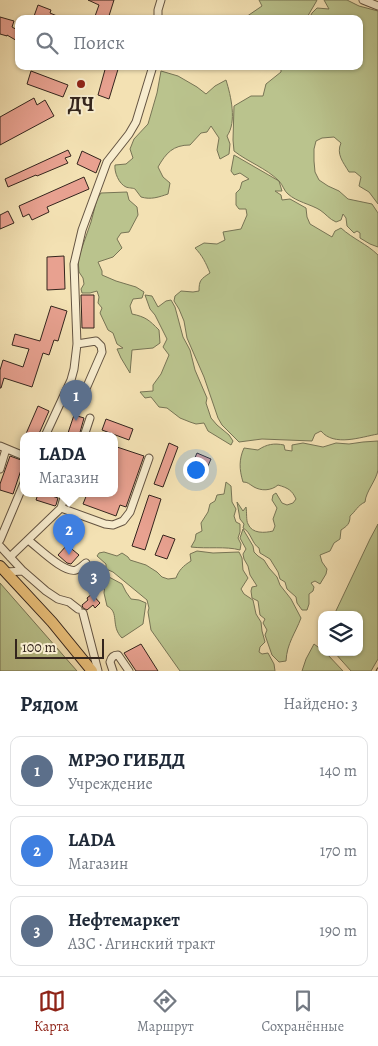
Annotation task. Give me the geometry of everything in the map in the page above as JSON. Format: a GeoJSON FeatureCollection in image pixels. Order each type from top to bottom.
{"type":"FeatureCollection","features":[{"type":"Feature","properties":{"kind":"highway"},"geometry":{"type":"LineString","coordinates":[[3,569],[52,622],[92,671]]}},
{"type":"Feature","properties":{"kind":"street"},"geometry":{"type":"LineString","coordinates":[[158,15],[161,0]]}},
{"type":"Feature","properties":{"kind":"street"},"geometry":{"type":"LineString","coordinates":[[363,0],[378,6]]}},
{"type":"Feature","properties":{"kind":"street"},"geometry":{"type":"LineString","coordinates":[[47,432],[72,380],[77,344],[74,264],[80,238],[107,162],[136,122],[152,70]]}},
{"type":"Feature","properties":{"kind":"street"},"geometry":{"type":"LineString","coordinates":[[77,344],[96,341],[101,346],[102,352],[78,407]]}},
{"type":"Feature","properties":{"kind":"street"},"geometry":{"type":"LineString","coordinates":[[85,432],[90,418]]}},
{"type":"Feature","properties":{"kind":"street"},"geometry":{"type":"LineString","coordinates":[[0,469],[3,447],[20,454]]}},
{"type":"Feature","properties":{"kind":"street"},"geometry":{"type":"LineString","coordinates":[[61,508],[105,524],[113,525],[123,521],[130,512],[149,458]]}},
{"type":"Feature","properties":{"kind":"street"},"geometry":{"type":"LineString","coordinates":[[0,540],[20,492]]}},
{"type":"Feature","properties":{"kind":"street"},"geometry":{"type":"LineString","coordinates":[[10,557],[61,508],[64,497]]}},
{"type":"Feature","properties":{"kind":"street"},"geometry":{"type":"LineString","coordinates":[[28,540],[62,568],[76,570],[86,563]]}},
{"type":"Feature","properties":{"kind":"street"},"geometry":{"type":"LineString","coordinates":[[0,546],[23,571],[46,591],[58,599],[69,602],[80,611],[98,671]]}},
{"type":"Feature","properties":{"kind":"street"},"geometry":{"type":"LineString","coordinates":[[3,569],[23,571]]}},
{"type":"Feature","properties":{"kind":"street"},"geometry":{"type":"LineString","coordinates":[[113,671],[110,662],[111,658],[115,655],[118,655],[129,671]]}},
{"type":"Feature","properties":{"kind":"path"},"geometry":{"type":"LineString","coordinates":[[376,671],[378,667]]}},
{"type":"Feature","properties":{"kind":"green space"},"geometry":{"type":"Polygon","coordinates":[[[259,0],[317,0],[308,15],[249,15],[262,6],[259,0]]]}},
{"type":"Feature","properties":{"kind":"green space"},"geometry":{"type":"Polygon","coordinates":[[[324,0],[347,0],[359,6],[378,11],[378,204],[369,192],[359,186],[361,177],[355,172],[349,172],[339,151],[341,143],[334,137],[322,138],[316,141],[314,161],[315,172],[319,180],[339,191],[348,199],[372,204],[378,213],[378,247],[360,238],[360,233],[357,231],[354,233],[347,226],[346,218],[343,214],[341,220],[336,222],[320,210],[299,201],[287,193],[279,181],[268,172],[234,151],[234,106],[251,96],[263,96],[266,84],[281,70],[363,70],[363,15],[311,15],[317,8],[329,9],[324,0]]]}},
{"type":"Feature","properties":{"kind":"green space"},"geometry":{"type":"Polygon","coordinates":[[[161,71],[178,76],[206,94],[226,80],[232,109],[232,124],[227,136],[230,144],[229,154],[220,159],[217,150],[219,138],[211,126],[207,132],[201,133],[190,145],[175,148],[161,162],[158,167],[163,177],[170,183],[168,194],[155,198],[145,198],[141,197],[135,189],[126,187],[119,181],[115,165],[126,164],[133,158],[130,149],[134,139],[148,124],[161,71]]]}},
{"type":"Feature","properties":{"kind":"green space"},"geometry":{"type":"Polygon","coordinates":[[[234,155],[279,181],[282,191],[275,191],[281,195],[282,200],[290,199],[306,208],[310,224],[332,237],[335,231],[341,228],[378,255],[378,434],[356,439],[340,440],[326,436],[321,431],[315,434],[312,441],[262,439],[239,442],[222,425],[218,418],[204,377],[187,338],[184,321],[174,301],[175,296],[181,291],[199,291],[201,280],[210,273],[204,259],[195,248],[204,243],[217,244],[225,240],[223,232],[241,229],[247,215],[246,209],[239,209],[236,205],[236,193],[240,189],[242,182],[249,179],[240,173],[234,175],[231,171],[234,155]]]}},
{"type":"Feature","properties":{"kind":"green space"},"geometry":{"type":"Polygon","coordinates":[[[127,192],[129,200],[137,207],[138,215],[129,232],[121,233],[117,239],[122,248],[113,257],[98,262],[102,275],[136,287],[144,292],[142,298],[133,299],[130,306],[132,314],[147,319],[159,330],[160,343],[153,348],[132,350],[130,373],[117,349],[123,348],[117,344],[113,333],[108,330],[100,313],[102,308],[98,303],[97,291],[82,293],[81,289],[84,284],[79,272],[78,259],[97,199],[101,193],[127,192]]]}},
{"type":"Feature","properties":{"kind":"green space"},"geometry":{"type":"Polygon","coordinates":[[[145,295],[152,296],[158,307],[171,300],[175,307],[183,337],[190,350],[195,370],[207,398],[206,403],[211,418],[229,435],[233,441],[231,445],[208,431],[204,423],[196,424],[180,418],[167,408],[159,407],[151,397],[145,398],[140,392],[153,391],[153,385],[161,374],[169,355],[163,347],[167,339],[150,309],[145,295]]]}},
{"type":"Feature","properties":{"kind":"green space"},"geometry":{"type":"Polygon","coordinates":[[[378,441],[378,470],[365,502],[350,516],[348,524],[341,530],[340,539],[334,543],[330,551],[320,555],[327,569],[326,574],[320,584],[315,581],[311,583],[314,587],[313,591],[309,594],[307,610],[302,610],[297,603],[296,597],[287,589],[285,582],[280,579],[270,559],[260,553],[259,548],[243,528],[244,524],[240,519],[237,502],[243,511],[246,507],[247,521],[252,530],[266,532],[273,531],[275,526],[273,519],[277,508],[272,500],[273,495],[276,493],[282,503],[287,505],[293,503],[296,499],[291,491],[278,485],[263,490],[243,482],[240,464],[244,448],[258,450],[268,445],[277,444],[284,445],[285,450],[292,451],[292,445],[303,443],[323,447],[336,443],[349,444],[378,441]]]}},
{"type":"Feature","properties":{"kind":"green space"},"geometry":{"type":"Polygon","coordinates":[[[226,482],[231,486],[232,502],[236,509],[234,516],[236,522],[240,524],[238,538],[241,544],[240,550],[191,547],[196,534],[202,531],[201,523],[208,512],[210,504],[215,501],[217,495],[224,494],[226,482]]]}},
{"type":"Feature","properties":{"kind":"green space"},"geometry":{"type":"Polygon","coordinates":[[[378,524],[378,659],[371,671],[351,671],[338,656],[363,656],[363,611],[336,611],[378,524]]]}},
{"type":"Feature","properties":{"kind":"green space"},"geometry":{"type":"Polygon","coordinates":[[[243,529],[253,546],[254,552],[264,560],[277,577],[301,618],[290,644],[286,661],[279,662],[272,655],[265,635],[267,630],[263,623],[265,619],[260,615],[258,601],[252,598],[252,587],[257,586],[250,575],[244,559],[243,554],[246,549],[240,538],[243,529]]]}},
{"type":"Feature","properties":{"kind":"green space"},"geometry":{"type":"Polygon","coordinates":[[[197,551],[213,553],[239,552],[242,558],[243,570],[248,578],[241,589],[244,594],[253,600],[256,614],[261,622],[265,642],[260,647],[259,652],[262,654],[268,653],[274,664],[275,671],[180,671],[151,630],[147,600],[113,572],[106,569],[106,564],[97,556],[99,553],[104,552],[117,556],[122,553],[130,560],[146,565],[162,577],[168,579],[176,578],[182,568],[191,561],[190,554],[197,551]]]}},
{"type":"Feature","properties":{"kind":"green space"},"geometry":{"type":"Polygon","coordinates":[[[86,565],[94,570],[101,569],[109,577],[122,584],[131,599],[146,603],[143,624],[122,638],[116,629],[113,612],[107,606],[104,593],[105,584],[102,580],[86,573],[86,565]]]}},
{"type":"Feature","properties":{"kind":"green space"},"geometry":{"type":"Polygon","coordinates":[[[0,583],[77,671],[0,671],[0,583]]]}},
{"type":"Feature","properties":{"kind":"green space"},"geometry":{"type":"Polygon","coordinates":[[[314,644],[318,647],[318,656],[329,656],[343,671],[302,671],[314,644]]]}},
{"type":"Feature","properties":{"kind":"building"},"geometry":{"type":"Polygon","coordinates":[[[88,0],[114,0],[109,15],[95,15],[99,5],[88,0]]]}},
{"type":"Feature","properties":{"kind":"building"},"geometry":{"type":"Polygon","coordinates":[[[38,5],[51,10],[50,13],[55,15],[34,15],[38,5]]]}},
{"type":"Feature","properties":{"kind":"building"},"geometry":{"type":"Polygon","coordinates":[[[0,17],[14,21],[12,27],[15,29],[15,40],[7,35],[0,34],[0,17]]]}},
{"type":"Feature","properties":{"kind":"building"},"geometry":{"type":"Polygon","coordinates":[[[105,70],[118,70],[109,99],[98,95],[105,70]]]}},
{"type":"Feature","properties":{"kind":"building"},"geometry":{"type":"Polygon","coordinates":[[[31,71],[68,85],[63,97],[27,84],[31,71]]]}},
{"type":"Feature","properties":{"kind":"building"},"geometry":{"type":"Polygon","coordinates":[[[34,98],[37,105],[45,100],[54,116],[0,145],[0,117],[34,98]]]}},
{"type":"Feature","properties":{"kind":"building"},"geometry":{"type":"Polygon","coordinates":[[[68,150],[71,156],[65,158],[68,163],[8,187],[5,179],[68,150]]]}},
{"type":"Feature","properties":{"kind":"building"},"geometry":{"type":"Polygon","coordinates":[[[82,151],[101,160],[96,173],[77,164],[82,151]]]}},
{"type":"Feature","properties":{"kind":"building"},"geometry":{"type":"Polygon","coordinates":[[[84,177],[89,189],[47,207],[49,212],[32,220],[29,214],[23,217],[19,206],[84,177]]]}},
{"type":"Feature","properties":{"kind":"building"},"geometry":{"type":"Polygon","coordinates":[[[8,211],[14,223],[0,229],[0,215],[8,211]]]}},
{"type":"Feature","properties":{"kind":"building"},"geometry":{"type":"Polygon","coordinates":[[[64,256],[65,289],[47,290],[47,257],[64,256]]]}},
{"type":"Feature","properties":{"kind":"building"},"geometry":{"type":"Polygon","coordinates":[[[81,295],[94,295],[94,328],[82,328],[81,295]]]}},
{"type":"Feature","properties":{"kind":"building"},"geometry":{"type":"Polygon","coordinates":[[[51,306],[67,311],[58,341],[54,340],[49,355],[43,353],[32,387],[4,378],[0,388],[0,370],[3,360],[23,367],[29,349],[12,345],[15,334],[40,341],[51,306]]]}},
{"type":"Feature","properties":{"kind":"building"},"geometry":{"type":"Polygon","coordinates":[[[38,406],[49,411],[40,432],[27,432],[38,406]]]}},
{"type":"Feature","properties":{"kind":"building"},"geometry":{"type":"Polygon","coordinates":[[[74,415],[84,418],[80,432],[68,432],[74,415]]]}},
{"type":"Feature","properties":{"kind":"building"},"geometry":{"type":"Polygon","coordinates":[[[106,419],[133,429],[129,440],[118,436],[118,432],[102,430],[106,419]]]}},
{"type":"Feature","properties":{"kind":"building"},"geometry":{"type":"Polygon","coordinates":[[[169,443],[178,447],[163,487],[154,484],[169,443]]]}},
{"type":"Feature","properties":{"kind":"building"},"geometry":{"type":"Polygon","coordinates":[[[118,447],[144,456],[126,507],[120,505],[116,516],[83,504],[86,497],[118,497],[118,447]]]}},
{"type":"Feature","properties":{"kind":"building"},"geometry":{"type":"Polygon","coordinates":[[[197,453],[211,459],[204,475],[190,469],[197,453]]]}},
{"type":"Feature","properties":{"kind":"building"},"geometry":{"type":"Polygon","coordinates":[[[10,456],[20,460],[20,473],[13,494],[0,490],[0,484],[10,456]]]}},
{"type":"Feature","properties":{"kind":"building"},"geometry":{"type":"Polygon","coordinates":[[[149,495],[161,499],[145,550],[132,546],[149,495]]]}},
{"type":"Feature","properties":{"kind":"building"},"geometry":{"type":"Polygon","coordinates":[[[37,497],[58,498],[55,506],[36,500],[37,497]]]}},
{"type":"Feature","properties":{"kind":"building"},"geometry":{"type":"Polygon","coordinates":[[[163,535],[175,539],[167,559],[155,555],[163,535]]]}},
{"type":"Feature","properties":{"kind":"building"},"geometry":{"type":"Polygon","coordinates":[[[67,545],[79,555],[71,564],[58,555],[67,545]]]}},
{"type":"Feature","properties":{"kind":"building"},"geometry":{"type":"Polygon","coordinates":[[[92,594],[100,603],[95,608],[93,605],[87,610],[82,605],[92,594]]]}},
{"type":"Feature","properties":{"kind":"building"},"geometry":{"type":"Polygon","coordinates":[[[141,644],[158,671],[136,671],[124,653],[141,644]]]}},
{"type":"Feature","properties":{"kind":"place","name":"ДЧ"},"geometry":{"type":"Point","coordinates":[81,84]}},
{"type":"Feature","properties":{"kind":"place","name":"МРЭО ГИБДД"},"geometry":{"type":"Point","coordinates":[76,421]}},
{"type":"Feature","properties":{"kind":"place","name":"LADA"},"geometry":{"type":"Point","coordinates":[69,555]}},
{"type":"Feature","properties":{"kind":"place","name":"Нефтемаркет"},"geometry":{"type":"Point","coordinates":[94,602]}}]}
